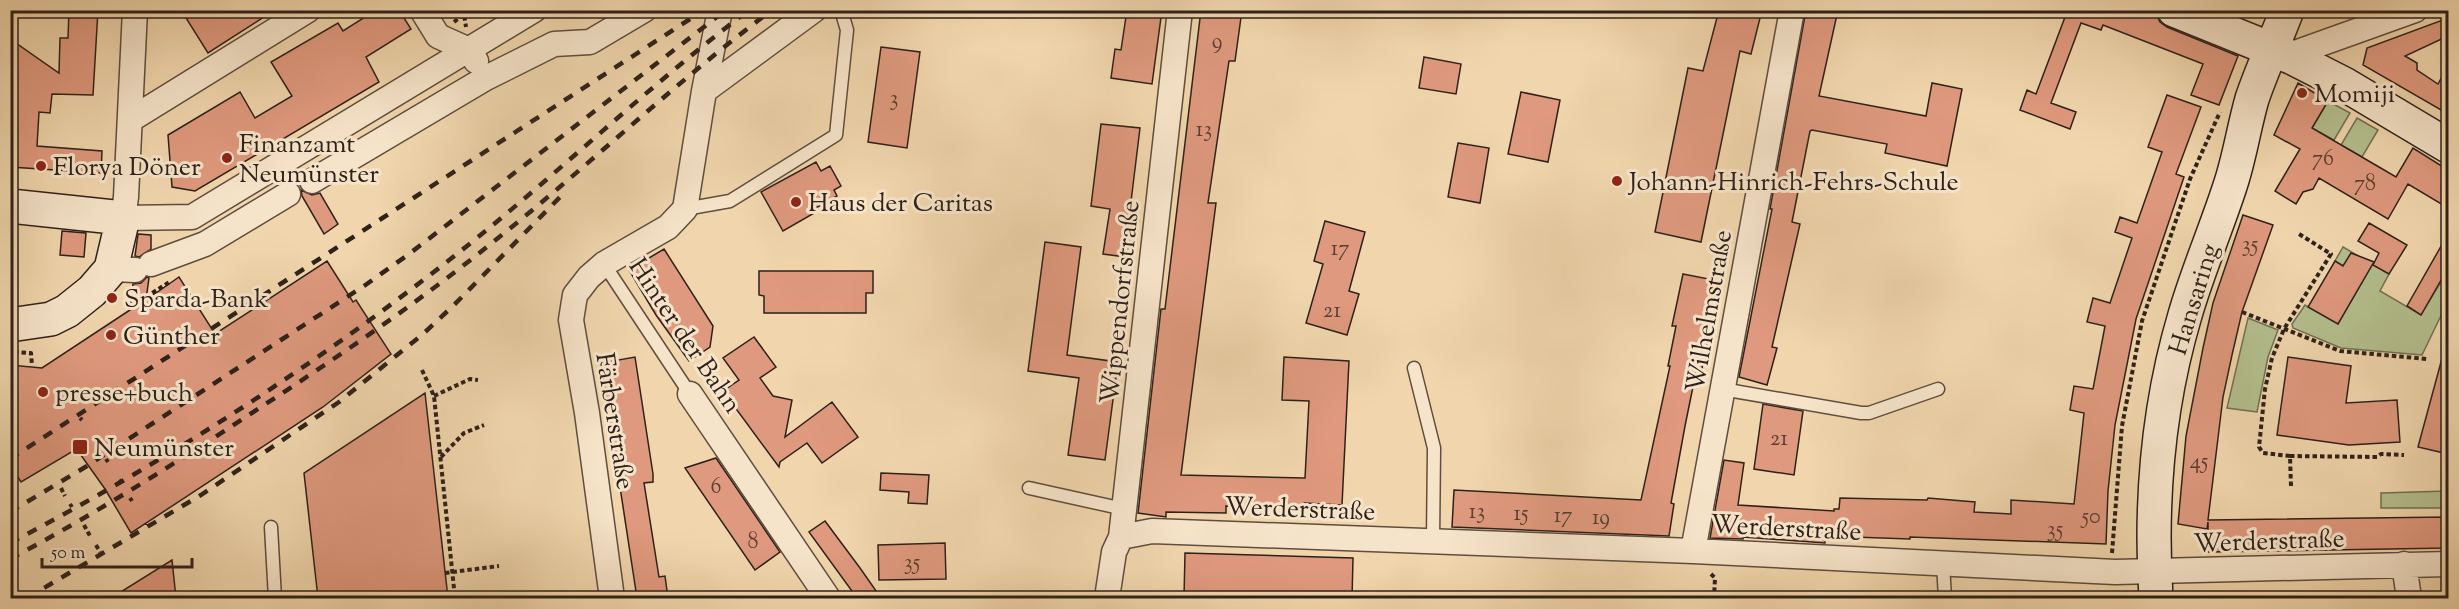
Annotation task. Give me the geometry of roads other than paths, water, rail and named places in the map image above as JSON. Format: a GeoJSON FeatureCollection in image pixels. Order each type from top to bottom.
{"type":"FeatureCollection","features":[{"type":"Feature","properties":{"kind":"street"},"geometry":{"type":"LineString","coordinates":[[132,268],[123,218],[135,10]]}},
{"type":"Feature","properties":{"kind":"street"},"geometry":{"type":"LineString","coordinates":[[130,120],[308,10]]}},
{"type":"Feature","properties":{"kind":"street"},"geometry":{"type":"LineString","coordinates":[[422,10],[438,36],[470,50],[486,78]]}},
{"type":"Feature","properties":{"kind":"street"},"geometry":{"type":"LineString","coordinates":[[10,206],[123,218],[192,217],[534,10]]}},
{"type":"Feature","properties":{"kind":"street"},"geometry":{"type":"LineString","coordinates":[[312,181],[486,78],[554,44],[590,42],[644,10]]}},
{"type":"Feature","properties":{"kind":"street"},"geometry":{"type":"LineString","coordinates":[[685,209],[720,10]]}},
{"type":"Feature","properties":{"kind":"street"},"geometry":{"type":"LineString","coordinates":[[704,91],[814,10]]}},
{"type":"Feature","properties":{"kind":"street","name":"Wippendorfstraße"},"geometry":{"type":"LineString","coordinates":[[1107,598],[1114,552],[1121,537],[1180,10]]}},
{"type":"Feature","properties":{"kind":"street","name":"Wilhelmstraße"},"geometry":{"type":"LineString","coordinates":[[1693,551],[1792,10]]}},
{"type":"Feature","properties":{"kind":"street"},"geometry":{"type":"LineString","coordinates":[[2174,10],[2272,49],[2344,84],[2448,146]]}},
{"type":"Feature","properties":{"kind":"street","name":"Hansaring"},"geometry":{"type":"LineString","coordinates":[[2155,585],[2154,514],[2158,460],[2170,376],[2184,318],[2202,260],[2231,182],[2253,98],[2287,10]]}},
{"type":"Feature","properties":{"kind":"street"},"geometry":{"type":"LineString","coordinates":[[2272,49],[2295,53],[2415,10]]}},
{"type":"Feature","properties":{"kind":"street"},"geometry":{"type":"LineString","coordinates":[[10,325],[51,319],[67,311],[92,291],[132,268],[205,244],[288,194]]}},
{"type":"Feature","properties":{"kind":"street","name":"Hinter der Bahn"},"geometry":{"type":"LineString","coordinates":[[604,264],[668,227],[685,209]]}},
{"type":"Feature","properties":{"kind":"street","name":"Färberstraße"},"geometry":{"type":"LineString","coordinates":[[604,264],[588,277],[575,295],[571,320],[587,413],[612,598]]}},
{"type":"Feature","properties":{"kind":"street","name":"Hinter der Bahn"},"geometry":{"type":"LineString","coordinates":[[690,394],[828,598]]}},
{"type":"Feature","properties":{"kind":"street","name":"Werderstraße"},"geometry":{"type":"LineString","coordinates":[[1121,537],[1152,531],[1693,551],[1943,564],[2155,585],[2404,564],[2448,564]]}},
{"type":"Feature","properties":{"kind":"street"},"geometry":{"type":"LineString","coordinates":[[2404,564],[2409,598]]}},
{"type":"Feature","properties":{"kind":"lane"},"geometry":{"type":"LineString","coordinates":[[685,209],[730,201],[836,135],[848,30],[841,10]]}},
{"type":"Feature","properties":{"kind":"lane","name":"Hinter der Bahn"},"geometry":{"type":"LineString","coordinates":[[604,264],[690,394]]}},
{"type":"Feature","properties":{"kind":"lane"},"geometry":{"type":"LineString","coordinates":[[1413,368],[1434,448],[1433,542]]}},
{"type":"Feature","properties":{"kind":"lane"},"geometry":{"type":"LineString","coordinates":[[1722,389],[1861,413],[1869,413],[1938,389]]}},
{"type":"Feature","properties":{"kind":"lane"},"geometry":{"type":"LineString","coordinates":[[1029,488],[1124,508]]}},
{"type":"Feature","properties":{"kind":"lane"},"geometry":{"type":"LineString","coordinates":[[271,527],[275,598]]}},
{"type":"Feature","properties":{"kind":"lane"},"geometry":{"type":"LineString","coordinates":[[1943,564],[1945,598]]}},
{"type":"Feature","properties":{"kind":"railway"},"geometry":{"type":"LineString","coordinates":[[10,459],[704,10]]}},
{"type":"Feature","properties":{"kind":"railway"},"geometry":{"type":"LineString","coordinates":[[10,512],[87,466],[364,286],[409,254],[726,10]]}},
{"type":"Feature","properties":{"kind":"railway"},"geometry":{"type":"LineString","coordinates":[[10,543],[188,442],[358,328],[467,246],[677,67],[749,10]]}},
{"type":"Feature","properties":{"kind":"railway"},"geometry":{"type":"LineString","coordinates":[[10,559],[106,505],[199,447],[384,324],[503,234],[703,64],[772,10]]}},
{"type":"Feature","properties":{"kind":"railway"},"geometry":{"type":"LineString","coordinates":[[27,598],[201,495],[339,402],[423,334],[563,194]]}},
{"type":"Feature","properties":{"kind":"place","name":"Momiji"},"geometry":{"type":"Point","coordinates":[2302,93]}},
{"type":"Feature","properties":{"kind":"place","name":"Finanzamt Neumünster"},"geometry":{"type":"Point","coordinates":[227,158]}},
{"type":"Feature","properties":{"kind":"place","name":"Florya Döner"},"geometry":{"type":"Point","coordinates":[41,166]}},
{"type":"Feature","properties":{"kind":"place","name":"Johann-Hinrich-Fehrs-Schule"},"geometry":{"type":"Point","coordinates":[1617,181]}},
{"type":"Feature","properties":{"kind":"place","name":"Haus der Caritas"},"geometry":{"type":"Point","coordinates":[796,202]}},
{"type":"Feature","properties":{"kind":"place","name":"Sparda-Bank"},"geometry":{"type":"Point","coordinates":[112,298]}},
{"type":"Feature","properties":{"kind":"place","name":"Günther"},"geometry":{"type":"Point","coordinates":[111,335]}},
{"type":"Feature","properties":{"kind":"place","name":"presse+buch"},"geometry":{"type":"Point","coordinates":[43,392]}},
{"type":"Feature","properties":{"kind":"place","name":"Neumünster"},"geometry":{"type":"Point","coordinates":[80,447]}}]}
